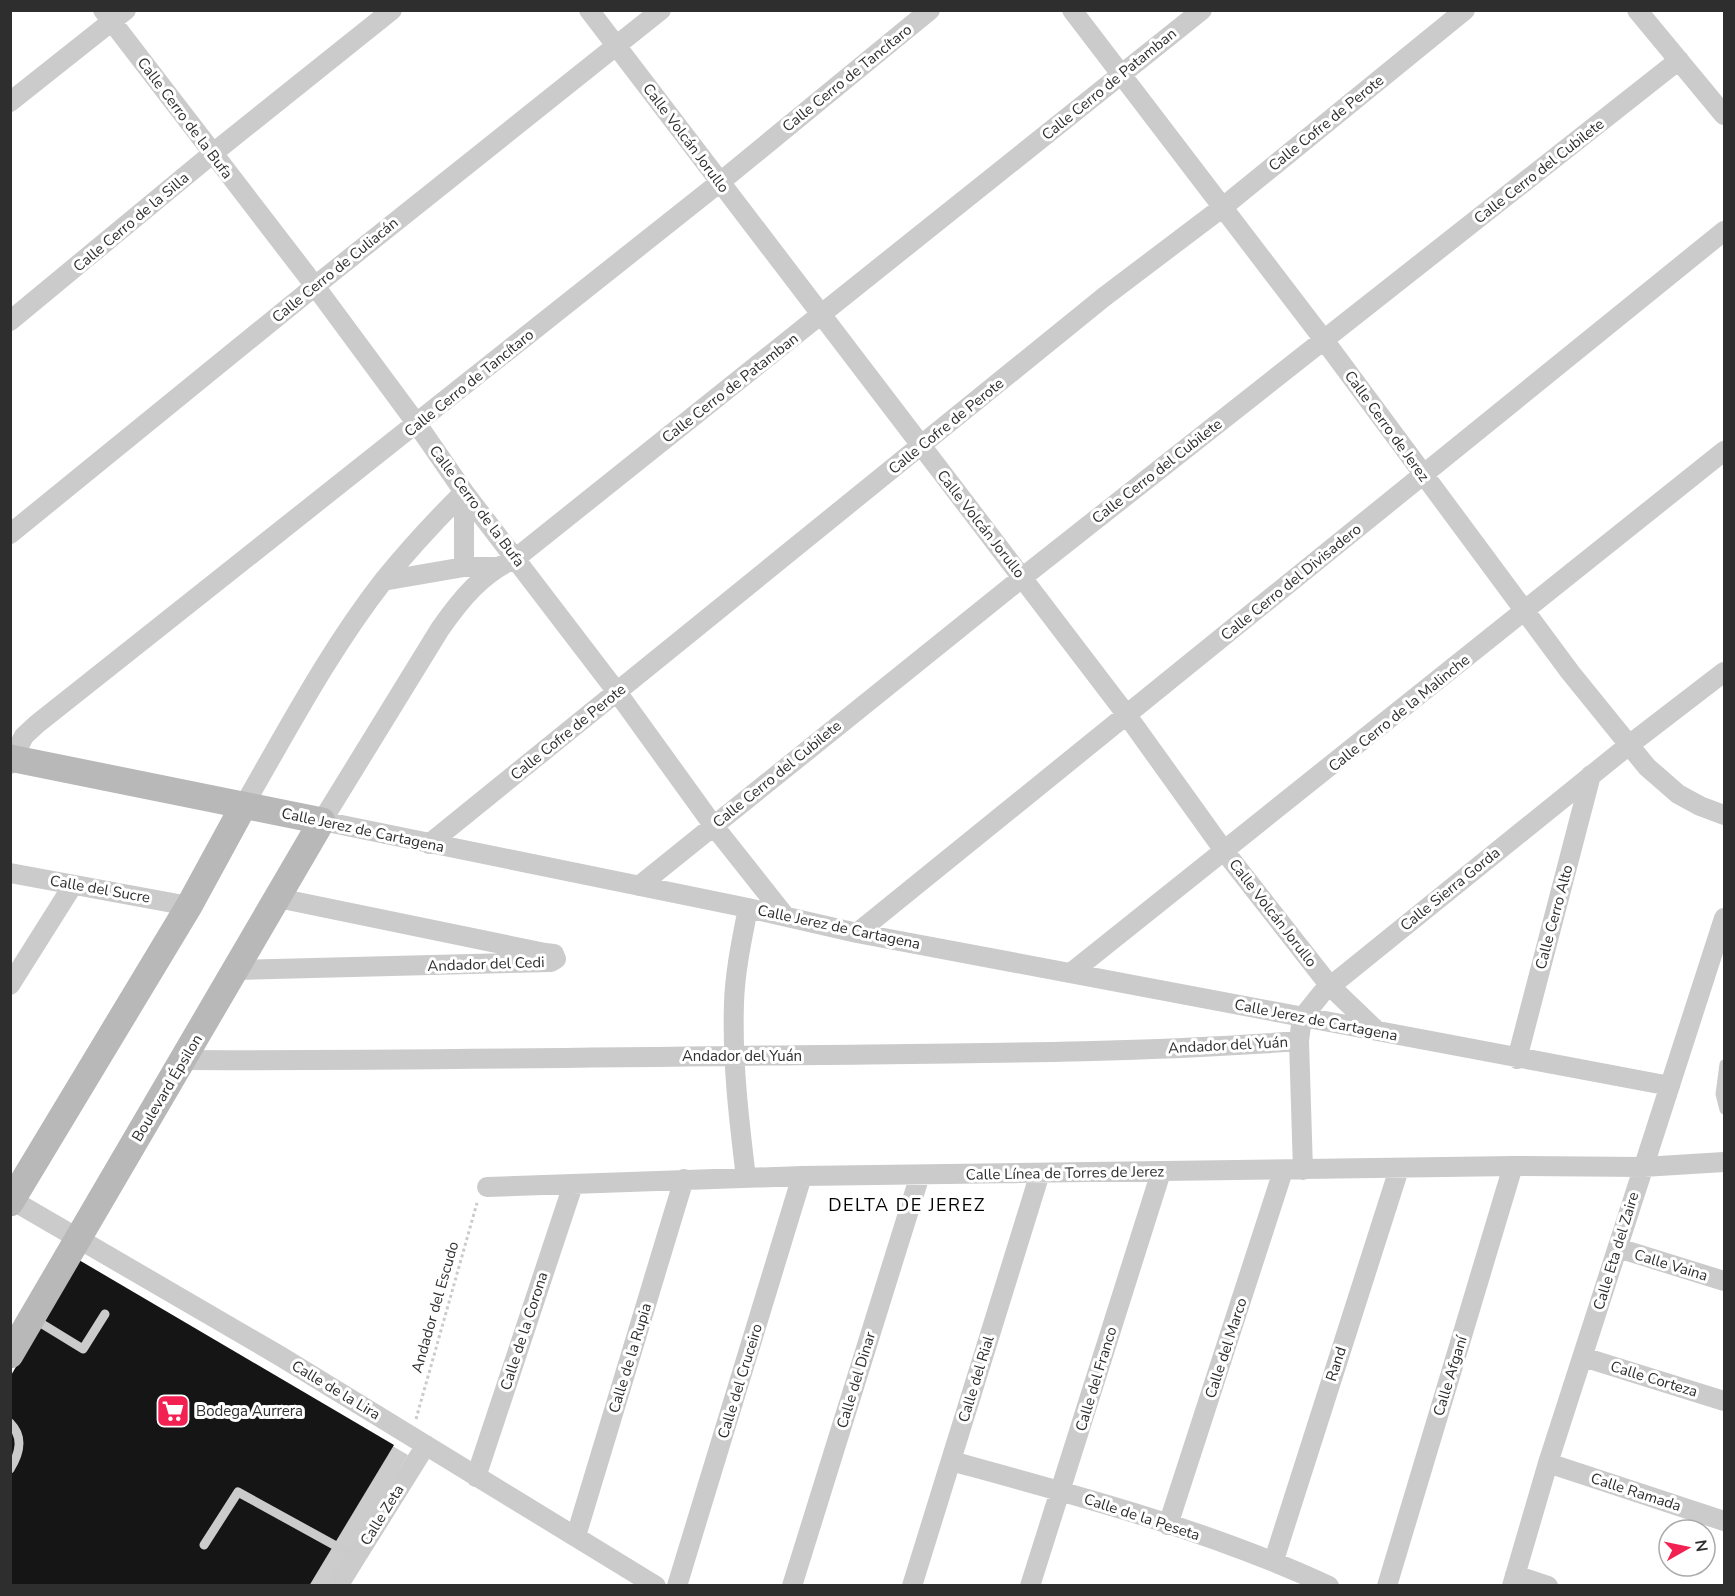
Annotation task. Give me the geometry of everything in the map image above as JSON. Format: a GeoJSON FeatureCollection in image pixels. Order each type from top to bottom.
{"type":"FeatureCollection","features":[{"type":"Feature","properties":{"kind":"street","name":"Calle Cerro de la Silla"},"geometry":{"type":"LineString","coordinates":[[10,321],[212,154],[392,10]]}},
{"type":"Feature","properties":{"kind":"street","name":"Calle Volcán Jorullo"},"geometry":{"type":"LineString","coordinates":[[589,10],[921,448],[1023,577],[1226,852],[1330,986],[1379,1032]]}},
{"type":"Feature","properties":{"kind":"street","name":"Calle Cerro de Culiacán"},"geometry":{"type":"LineString","coordinates":[[10,534],[315,286],[662,10]]}},
{"type":"Feature","properties":{"kind":"street","name":"Calle Cerro de Tancítaro"},"geometry":{"type":"LineString","coordinates":[[11,760],[24,736],[37,724],[719,183],[930,10]]}},
{"type":"Feature","properties":{"kind":"street","name":"Calle Cerro de Jerez"},"geometry":{"type":"LineString","coordinates":[[1072,10],[1629,745],[1653,774],[1678,794],[1700,807],[1725,815]]}},
{"type":"Feature","properties":{"kind":"street","name":"Calle Cerro de Patamban"},"geometry":{"type":"LineString","coordinates":[[322,821],[441,629],[462,599],[495,567],[516,558],[1202,10]]}},
{"type":"Feature","properties":{"kind":"street","name":"Calle Cofre de Perote"},"geometry":{"type":"LineString","coordinates":[[429,844],[921,448],[1104,297],[1223,207],[1465,10]]}},
{"type":"Feature","properties":{"kind":"street"},"geometry":{"type":"LineString","coordinates":[[1637,10],[1725,115]]}},
{"type":"Feature","properties":{"kind":"street","name":"Calle Cerro de la Bufa"},"geometry":{"type":"LineString","coordinates":[[114,14],[212,154],[315,286],[464,492],[617,692],[713,825],[785,916]]}},
{"type":"Feature","properties":{"kind":"street"},"geometry":{"type":"LineString","coordinates":[[10,102],[114,14]]}},
{"type":"Feature","properties":{"kind":"street","name":"Calle Cerro del Cubilete"},"geometry":{"type":"LineString","coordinates":[[639,886],[1023,577],[1679,60]]}},
{"type":"Feature","properties":{"kind":"street","name":"Calle Cerro del Divisadero"},"geometry":{"type":"LineString","coordinates":[[857,933],[1725,231]]}},
{"type":"Feature","properties":{"kind":"street","name":"Calle Cerro de la Malinche"},"geometry":{"type":"LineString","coordinates":[[1072,972],[1226,852],[1725,451]]}},
{"type":"Feature","properties":{"kind":"street"},"geometry":{"type":"LineString","coordinates":[[464,492],[464,567]]}},
{"type":"Feature","properties":{"kind":"street"},"geometry":{"type":"LineString","coordinates":[[14,1188],[189,906],[244,805],[333,654],[383,581],[423,533],[464,492]]}},
{"type":"Feature","properties":{"kind":"street"},"geometry":{"type":"LineString","coordinates":[[383,581],[464,567],[495,567]]}},
{"type":"Feature","properties":{"kind":"street","name":"Calle Sierra Gorda"},"geometry":{"type":"LineString","coordinates":[[1302,1018],[1311,1004],[1330,986],[1591,775],[1725,672]]}},
{"type":"Feature","properties":{"kind":"street","name":"Calle Jerez de Cartagena"},"geometry":{"type":"LineString","coordinates":[[11,760],[748,908],[857,933],[1670,1086]]}},
{"type":"Feature","properties":{"kind":"street","name":"Calle Cerro Alto"},"geometry":{"type":"LineString","coordinates":[[1517,1059],[1591,775]]}},
{"type":"Feature","properties":{"kind":"street","name":"Boulevard Épsilon"},"geometry":{"type":"LineString","coordinates":[[10,1354],[237,970],[322,821]]}},
{"type":"Feature","properties":{"kind":"street","name":"Calle del Sucre"},"geometry":{"type":"LineString","coordinates":[[10,873],[189,906]]}},
{"type":"Feature","properties":{"kind":"street"},"geometry":{"type":"LineString","coordinates":[[10,986],[74,885]]}},
{"type":"Feature","properties":{"kind":"street","name":"Andador del Cedi"},"geometry":{"type":"LineString","coordinates":[[237,970],[378,968],[551,962],[556,959],[554,954],[545,952],[278,898]]}},
{"type":"Feature","properties":{"kind":"street"},"geometry":{"type":"LineString","coordinates":[[746,1178],[735,1056],[736,982],[748,908]]}},
{"type":"Feature","properties":{"kind":"street","name":"Calle Eta del Zaire"},"geometry":{"type":"LineString","coordinates":[[1514,1580],[1548,1463],[1642,1167],[1725,918]]}},
{"type":"Feature","properties":{"kind":"street"},"geometry":{"type":"LineString","coordinates":[[1302,1018],[1299,1041],[1303,1170]]}},
{"type":"Feature","properties":{"kind":"street","name":"Andador del Yuán"},"geometry":{"type":"LineString","coordinates":[[184,1060],[390,1061],[1014,1054],[1299,1041]]}},
{"type":"Feature","properties":{"kind":"street","name":"Calle Línea de Torres de Jerez"},"geometry":{"type":"LineString","coordinates":[[487,1187],[802,1176],[1513,1166],[1642,1167],[1723,1163]]}},
{"type":"Feature","properties":{"kind":"street","name":"Calle Afganí"},"geometry":{"type":"LineString","coordinates":[[1387,1586],[1513,1166]]}},
{"type":"Feature","properties":{"kind":"street","name":"Rand"},"geometry":{"type":"LineString","coordinates":[[1274,1560],[1399,1169]]}},
{"type":"Feature","properties":{"kind":"street","name":"Calle del Marco"},"geometry":{"type":"LineString","coordinates":[[1168,1525],[1283,1171]]}},
{"type":"Feature","properties":{"kind":"street","name":"Calle del Franco"},"geometry":{"type":"LineString","coordinates":[[1030,1586],[1161,1172]]}},
{"type":"Feature","properties":{"kind":"street","name":"Calle del Rial"},"geometry":{"type":"LineString","coordinates":[[912,1586],[1040,1173]]}},
{"type":"Feature","properties":{"kind":"street","name":"Calle del Dinar"},"geometry":{"type":"LineString","coordinates":[[792,1586],[920,1175]]}},
{"type":"Feature","properties":{"kind":"street","name":"Calle del Cruceiro"},"geometry":{"type":"LineString","coordinates":[[677,1586],[802,1176]]}},
{"type":"Feature","properties":{"kind":"street","name":"Calle de la Rupia"},"geometry":{"type":"LineString","coordinates":[[576,1536],[684,1179]]}},
{"type":"Feature","properties":{"kind":"street","name":"Calle de la Corona"},"geometry":{"type":"LineString","coordinates":[[476,1477],[573,1185]]}},
{"type":"Feature","properties":{"kind":"street","name":"Calle de la Lira"},"geometry":{"type":"LineString","coordinates":[[14,1188],[79,1237],[656,1586]]}},
{"type":"Feature","properties":{"kind":"street","name":"Calle Vaina"},"geometry":{"type":"LineString","coordinates":[[1618,1248],[1725,1281]]}},
{"type":"Feature","properties":{"kind":"street","name":"Calle Corteza"},"geometry":{"type":"LineString","coordinates":[[1583,1357],[1725,1401]]}},
{"type":"Feature","properties":{"kind":"street","name":"Calle Zeta"},"geometry":{"type":"LineString","coordinates":[[338,1586],[356,1557],[418,1440]]}},
{"type":"Feature","properties":{"kind":"street","name":"Calle de la Peseta"},"geometry":{"type":"LineString","coordinates":[[951,1461],[1061,1491],[1274,1560],[1329,1586]]}},
{"type":"Feature","properties":{"kind":"street","name":"Calle Ramada"},"geometry":{"type":"LineString","coordinates":[[1548,1463],[1725,1521]]}},
{"type":"Feature","properties":{"kind":"street"},"geometry":{"type":"LineString","coordinates":[[1514,1580],[1548,1586]]}},
{"type":"Feature","properties":{"kind":"lane"},"geometry":{"type":"LineString","coordinates":[[1725,1064],[1720,1094],[1725,1110]]}},
{"type":"Feature","properties":{"kind":"lane"},"geometry":{"type":"LineString","coordinates":[[32,1318],[83,1349],[105,1314]]}},
{"type":"Feature","properties":{"kind":"lane"},"geometry":{"type":"LineString","coordinates":[[10,1423],[17,1431],[20,1440],[18,1453],[10,1469]]}},
{"type":"Feature","properties":{"kind":"lane"},"geometry":{"type":"LineString","coordinates":[[204,1545],[238,1492],[356,1557]]}},
{"type":"Feature","properties":{"kind":"path","name":"Andador del Escudo"},"geometry":{"type":"LineString","coordinates":[[418,1440],[476,1204],[487,1187]]}},
{"type":"Feature","properties":{"kind":"building","name":"Bodega Aurrera"},"geometry":{"type":"Polygon","coordinates":[[[79,1260],[394,1445],[309,1586],[10,1586],[10,1377],[79,1260]]]}},
{"type":"Feature","properties":{"kind":"place","name":"Bodega Aurrera"},"geometry":{"type":"Point","coordinates":[173,1411]}},
{"type":"Feature","properties":{"kind":"district","name":"DELTA DE JEREZ"},"geometry":{"type":"Point","coordinates":[907,1205]}}]}
